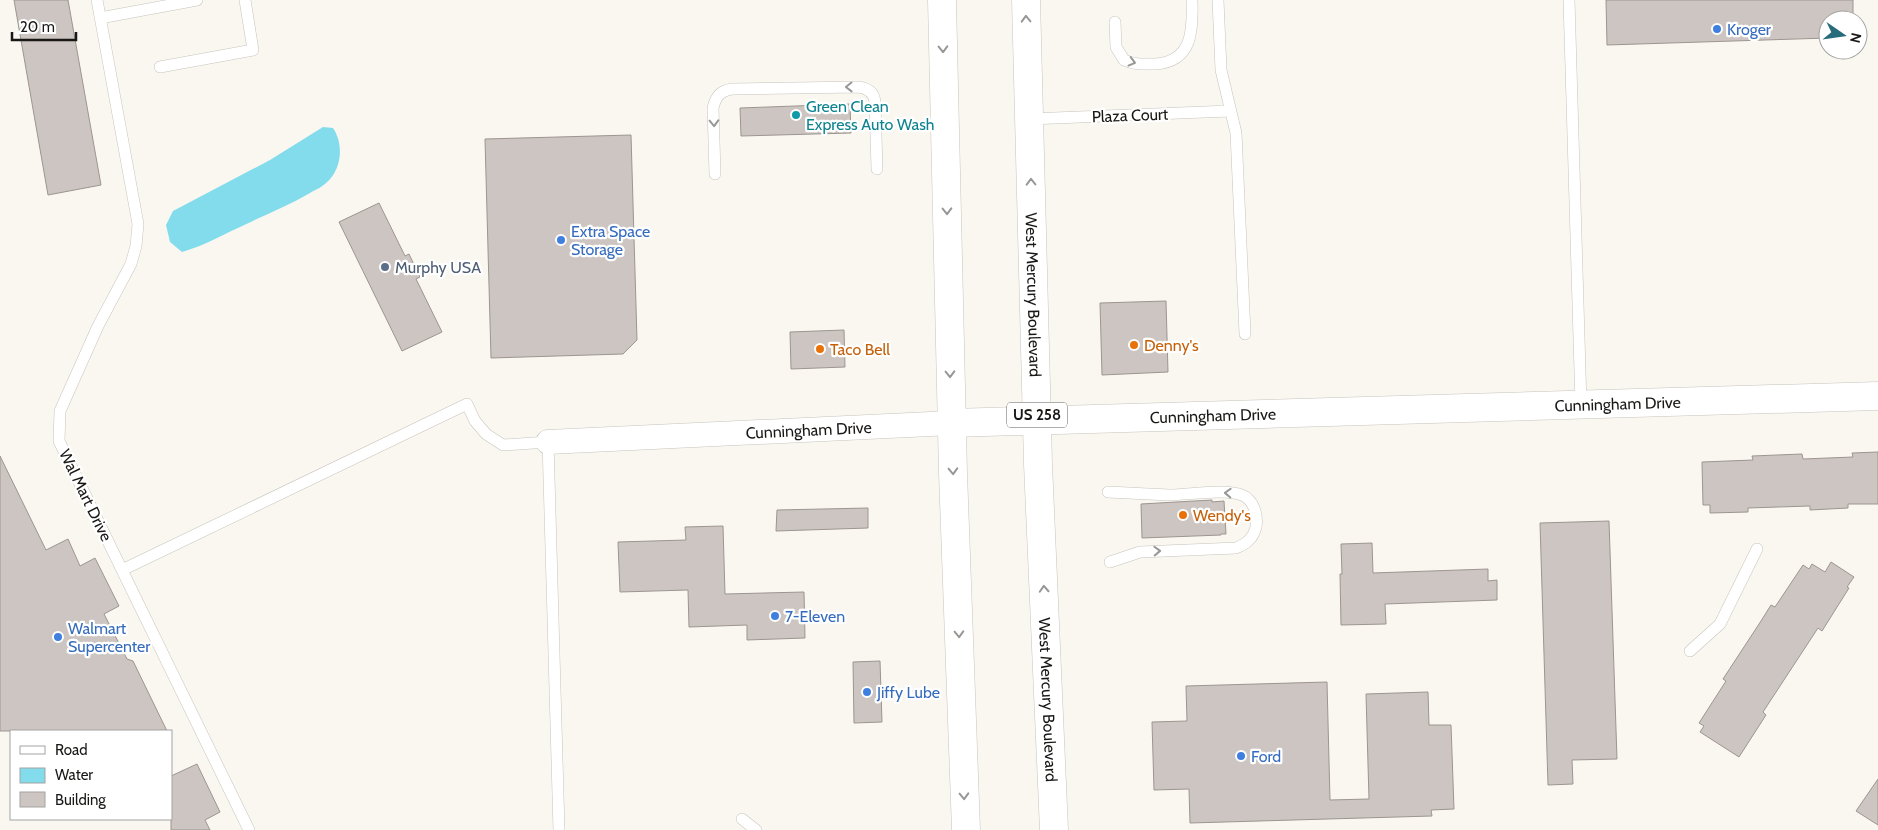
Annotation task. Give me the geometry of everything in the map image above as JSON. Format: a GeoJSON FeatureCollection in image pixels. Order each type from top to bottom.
{"type":"FeatureCollection","features":[{"type":"Feature","properties":{"kind":"main road"},"geometry":{"type":"LineString","coordinates":[[942,0],[952,423],[966,830]]}},
{"type":"Feature","properties":{"kind":"main road","name":"West Mercury Boulevard"},"geometry":{"type":"LineString","coordinates":[[1026,0],[1037,421],[1054,830]]}},
{"type":"Feature","properties":{"kind":"main road","name":"Cunningham Drive"},"geometry":{"type":"LineString","coordinates":[[952,423],[1878,396]]}},
{"type":"Feature","properties":{"kind":"street","name":"Cunningham Drive"},"geometry":{"type":"LineString","coordinates":[[548,442],[952,423]]}},
{"type":"Feature","properties":{"kind":"lane","name":"Wal Mart Drive"},"geometry":{"type":"LineString","coordinates":[[97,0],[138,224],[136,246],[131,264],[98,326],[60,410],[59,440],[249,830]]}},
{"type":"Feature","properties":{"kind":"lane"},"geometry":{"type":"LineString","coordinates":[[100,18],[197,0]]}},
{"type":"Feature","properties":{"kind":"lane"},"geometry":{"type":"LineString","coordinates":[[160,67],[253,50],[245,0]]}},
{"type":"Feature","properties":{"kind":"lane"},"geometry":{"type":"LineString","coordinates":[[1115,22],[1116,47],[1124,60],[1139,64],[1164,63],[1176,58],[1185,50],[1193,26],[1192,0]]}},
{"type":"Feature","properties":{"kind":"lane"},"geometry":{"type":"LineString","coordinates":[[1218,0],[1221,70],[1236,133],[1245,334]]}},
{"type":"Feature","properties":{"kind":"lane"},"geometry":{"type":"LineString","coordinates":[[1570,0],[1581,405]]}},
{"type":"Feature","properties":{"kind":"lane"},"geometry":{"type":"LineString","coordinates":[[715,174],[713,108],[715,100],[720,93],[732,89],[858,87],[870,91],[874,96],[875,102],[877,169]]}},
{"type":"Feature","properties":{"kind":"lane","name":"Plaza Court"},"geometry":{"type":"LineString","coordinates":[[1029,119],[1230,111]]}},
{"type":"Feature","properties":{"kind":"lane"},"geometry":{"type":"LineString","coordinates":[[122,570],[467,404],[475,421],[486,434],[503,445],[548,442],[559,830]]}},
{"type":"Feature","properties":{"kind":"lane"},"geometry":{"type":"LineString","coordinates":[[1108,492],[1170,495],[1236,493],[1250,500],[1255,508],[1256,519],[1256,529],[1251,539],[1245,545],[1236,548],[1140,552],[1110,562]]}},
{"type":"Feature","properties":{"kind":"lane"},"geometry":{"type":"LineString","coordinates":[[1690,651],[1720,624],[1757,549]]}},
{"type":"Feature","properties":{"kind":"lane"},"geometry":{"type":"LineString","coordinates":[[742,819],[756,830]]}},
{"type":"Feature","properties":{"kind":"water"},"geometry":{"type":"Polygon","coordinates":[[[323,127],[333,128],[337,134],[340,149],[340,157],[335,171],[324,184],[292,203],[197,247],[182,252],[170,242],[166,225],[173,211],[270,160],[323,127]]]}},
{"type":"Feature","properties":{"kind":"building"},"geometry":{"type":"Polygon","coordinates":[[[14,0],[68,0],[101,185],[48,195],[14,0]]]}},
{"type":"Feature","properties":{"kind":"building","name":"Kroger"},"geometry":{"type":"Polygon","coordinates":[[[1606,0],[1853,0],[1853,10],[1818,10],[1818,38],[1607,45],[1606,0]]]}},
{"type":"Feature","properties":{"kind":"building","name":"Green Clean Express Auto Wash"},"geometry":{"type":"Polygon","coordinates":[[[850,104],[851,133],[741,136],[740,108],[850,104]]]}},
{"type":"Feature","properties":{"kind":"building","name":"Extra Space Storage"},"geometry":{"type":"Polygon","coordinates":[[[631,135],[637,340],[623,354],[491,358],[485,139],[631,135]]]}},
{"type":"Feature","properties":{"kind":"building","name":"Murphy USA"},"geometry":{"type":"Polygon","coordinates":[[[379,203],[405,256],[409,254],[420,277],[416,279],[442,332],[402,351],[339,222],[379,203]]]}},
{"type":"Feature","properties":{"kind":"building","name":"Denny's"},"geometry":{"type":"Polygon","coordinates":[[[1166,301],[1168,372],[1102,375],[1100,303],[1166,301]]]}},
{"type":"Feature","properties":{"kind":"building","name":"Taco Bell"},"geometry":{"type":"Polygon","coordinates":[[[844,330],[845,367],[791,369],[790,332],[844,330]]]}},
{"type":"Feature","properties":{"kind":"building"},"geometry":{"type":"Polygon","coordinates":[[[1878,452],[1878,504],[1848,504],[1848,508],[1810,510],[1810,506],[1748,508],[1748,512],[1710,513],[1710,505],[1703,505],[1702,462],[1753,460],[1752,456],[1802,454],[1803,459],[1853,457],[1852,453],[1878,452]]]}},
{"type":"Feature","properties":{"kind":"building","name":"Walmart Supercenter"},"geometry":{"type":"Polygon","coordinates":[[[0,456],[46,550],[68,539],[80,566],[95,558],[119,606],[104,614],[127,659],[133,661],[167,730],[0,731],[0,456]]]}},
{"type":"Feature","properties":{"kind":"building","name":"Wendy's"},"geometry":{"type":"Polygon","coordinates":[[[1212,500],[1212,502],[1224,501],[1226,534],[1142,538],[1141,504],[1212,500]]]}},
{"type":"Feature","properties":{"kind":"building"},"geometry":{"type":"Polygon","coordinates":[[[868,508],[868,528],[776,531],[777,510],[868,508]]]}},
{"type":"Feature","properties":{"kind":"building"},"geometry":{"type":"Polygon","coordinates":[[[1609,521],[1617,759],[1572,760],[1573,784],[1548,785],[1540,523],[1609,521]]]}},
{"type":"Feature","properties":{"kind":"building"},"geometry":{"type":"Polygon","coordinates":[[[723,526],[725,594],[804,592],[805,638],[747,640],[747,625],[689,627],[688,590],[620,592],[618,542],[686,540],[685,527],[723,526]]]}},
{"type":"Feature","properties":{"kind":"building"},"geometry":{"type":"Polygon","coordinates":[[[1372,543],[1373,573],[1488,569],[1488,581],[1497,580],[1497,600],[1385,604],[1386,624],[1341,625],[1341,544],[1372,543]]]}},
{"type":"Feature","properties":{"kind":"building"},"geometry":{"type":"Polygon","coordinates":[[[1831,562],[1854,577],[1847,587],[1849,588],[1822,631],[1818,628],[1763,712],[1766,715],[1739,757],[1700,732],[1704,726],[1699,723],[1726,681],[1723,679],[1771,605],[1775,607],[1803,565],[1809,569],[1812,564],[1825,572],[1831,562]]]}},
{"type":"Feature","properties":{"kind":"building","name":"Jiffy Lube"},"geometry":{"type":"Polygon","coordinates":[[[880,661],[882,722],[854,723],[853,662],[880,661]]]}},
{"type":"Feature","properties":{"kind":"building","name":"Ford"},"geometry":{"type":"Polygon","coordinates":[[[1327,682],[1330,800],[1369,799],[1366,694],[1428,692],[1429,725],[1451,725],[1454,809],[1431,810],[1432,816],[1190,823],[1189,789],[1154,790],[1152,722],[1187,721],[1186,686],[1327,682]]]}},
{"type":"Feature","properties":{"kind":"building"},"geometry":{"type":"Polygon","coordinates":[[[197,764],[220,812],[205,820],[210,830],[171,830],[172,776],[197,764]]]}},
{"type":"Feature","properties":{"kind":"building"},"geometry":{"type":"Polygon","coordinates":[[[1878,779],[1878,825],[1856,811],[1878,779]]]}},
{"type":"Feature","properties":{"kind":"place","name":"Kroger"},"geometry":{"type":"Point","coordinates":[1717,29]}},
{"type":"Feature","properties":{"kind":"place","name":"Green Clean Express Auto Wash"},"geometry":{"type":"Point","coordinates":[796,115]}},
{"type":"Feature","properties":{"kind":"place","name":"Extra Space Storage"},"geometry":{"type":"Point","coordinates":[561,240]}},
{"type":"Feature","properties":{"kind":"place","name":"Murphy USA"},"geometry":{"type":"Point","coordinates":[385,267]}},
{"type":"Feature","properties":{"kind":"place","name":"Denny's"},"geometry":{"type":"Point","coordinates":[1134,345]}},
{"type":"Feature","properties":{"kind":"place","name":"Taco Bell"},"geometry":{"type":"Point","coordinates":[820,349]}},
{"type":"Feature","properties":{"kind":"place","name":"Wendy's"},"geometry":{"type":"Point","coordinates":[1183,515]}},
{"type":"Feature","properties":{"kind":"place","name":"7-Eleven"},"geometry":{"type":"Point","coordinates":[775,616]}},
{"type":"Feature","properties":{"kind":"place","name":"Walmart Supercenter"},"geometry":{"type":"Point","coordinates":[58,637]}},
{"type":"Feature","properties":{"kind":"place","name":"Jiffy Lube"},"geometry":{"type":"Point","coordinates":[867,692]}},
{"type":"Feature","properties":{"kind":"place","name":"Ford"},"geometry":{"type":"Point","coordinates":[1241,756]}}]}
